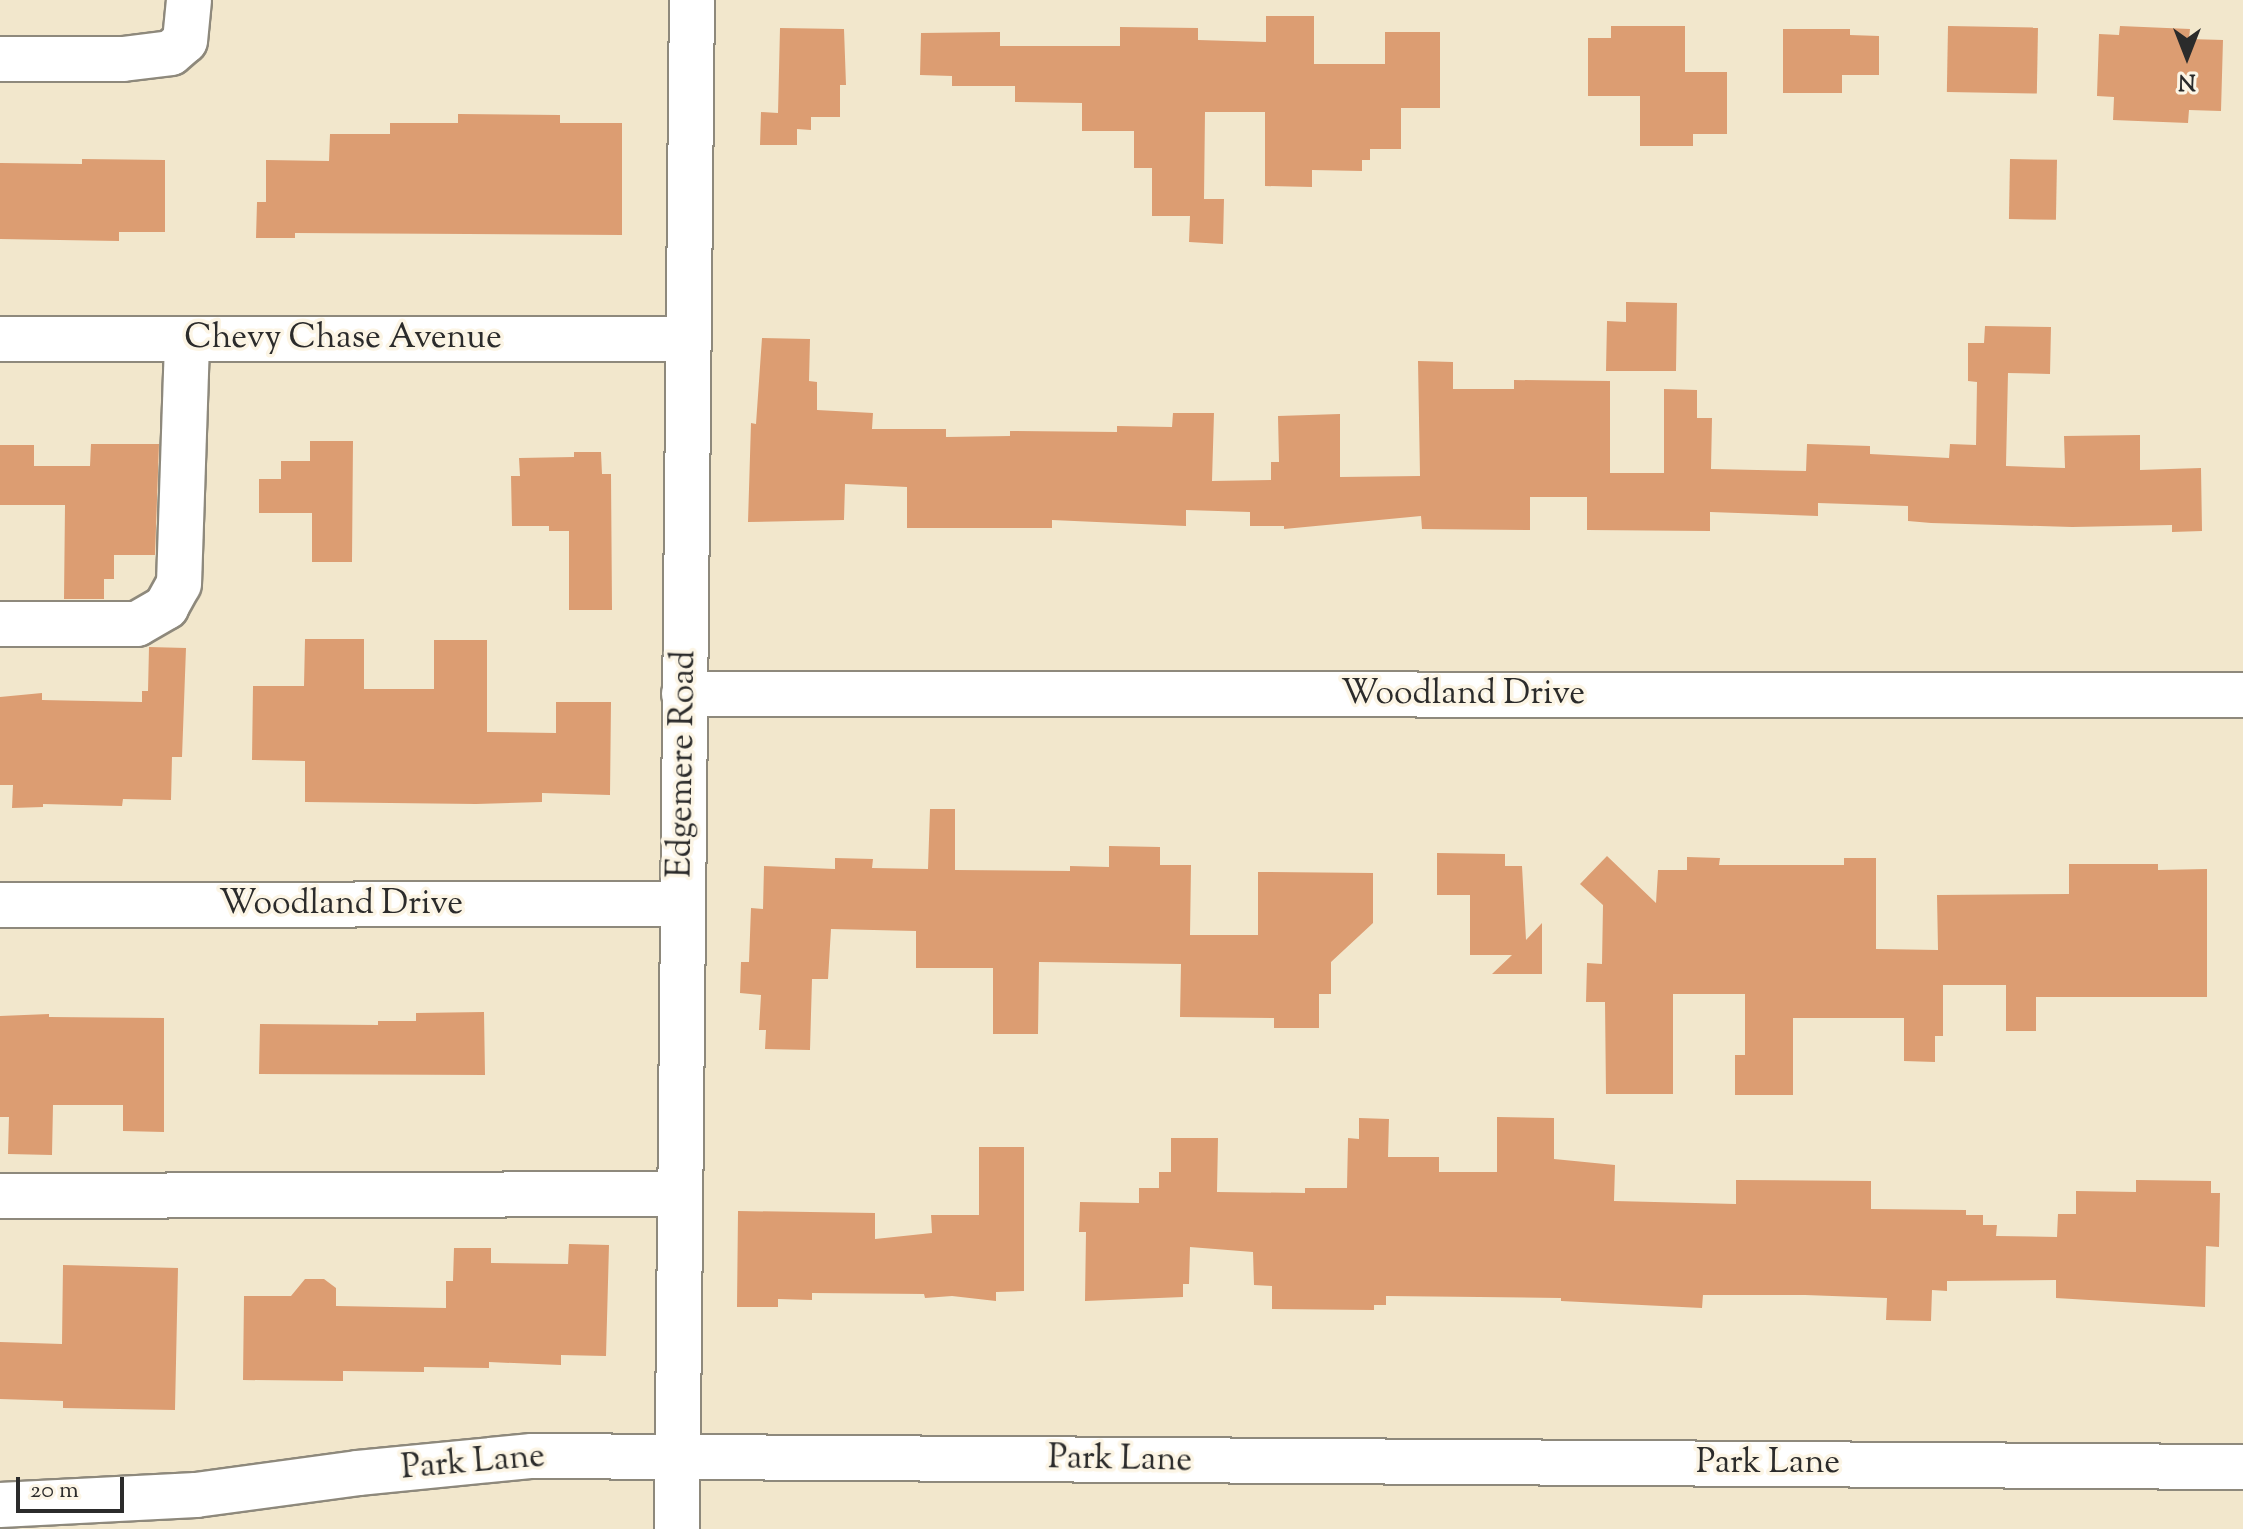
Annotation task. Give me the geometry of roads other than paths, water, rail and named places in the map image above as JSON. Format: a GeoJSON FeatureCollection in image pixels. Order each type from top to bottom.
{"type":"FeatureCollection","features":[{"type":"Feature","properties":{"kind":"street"},"geometry":{"type":"LineString","coordinates":[[0,59],[123,59],[171,53],[185,41],[189,0]]}},
{"type":"Feature","properties":{"kind":"street","name":"Edgemere Road"},"geometry":{"type":"LineString","coordinates":[[677,1529],[686,339],[692,0]]}},
{"type":"Feature","properties":{"kind":"street","name":"Chevy Chase Avenue"},"geometry":{"type":"LineString","coordinates":[[0,339],[686,339]]}},
{"type":"Feature","properties":{"kind":"street"},"geometry":{"type":"LineString","coordinates":[[0,624],[137,624],[166,607],[179,584],[187,339]]}},
{"type":"Feature","properties":{"kind":"street","name":"Woodland Drive"},"geometry":{"type":"LineString","coordinates":[[684,694],[2243,695]]}},
{"type":"Feature","properties":{"kind":"street","name":"Woodland Drive"},"geometry":{"type":"LineString","coordinates":[[0,905],[682,904]]}},
{"type":"Feature","properties":{"kind":"street"},"geometry":{"type":"LineString","coordinates":[[0,1196],[679,1194]]}},
{"type":"Feature","properties":{"kind":"street","name":"Park Lane"},"geometry":{"type":"LineString","coordinates":[[0,1505],[196,1495],[358,1473],[532,1456],[2243,1467]]}}]}
